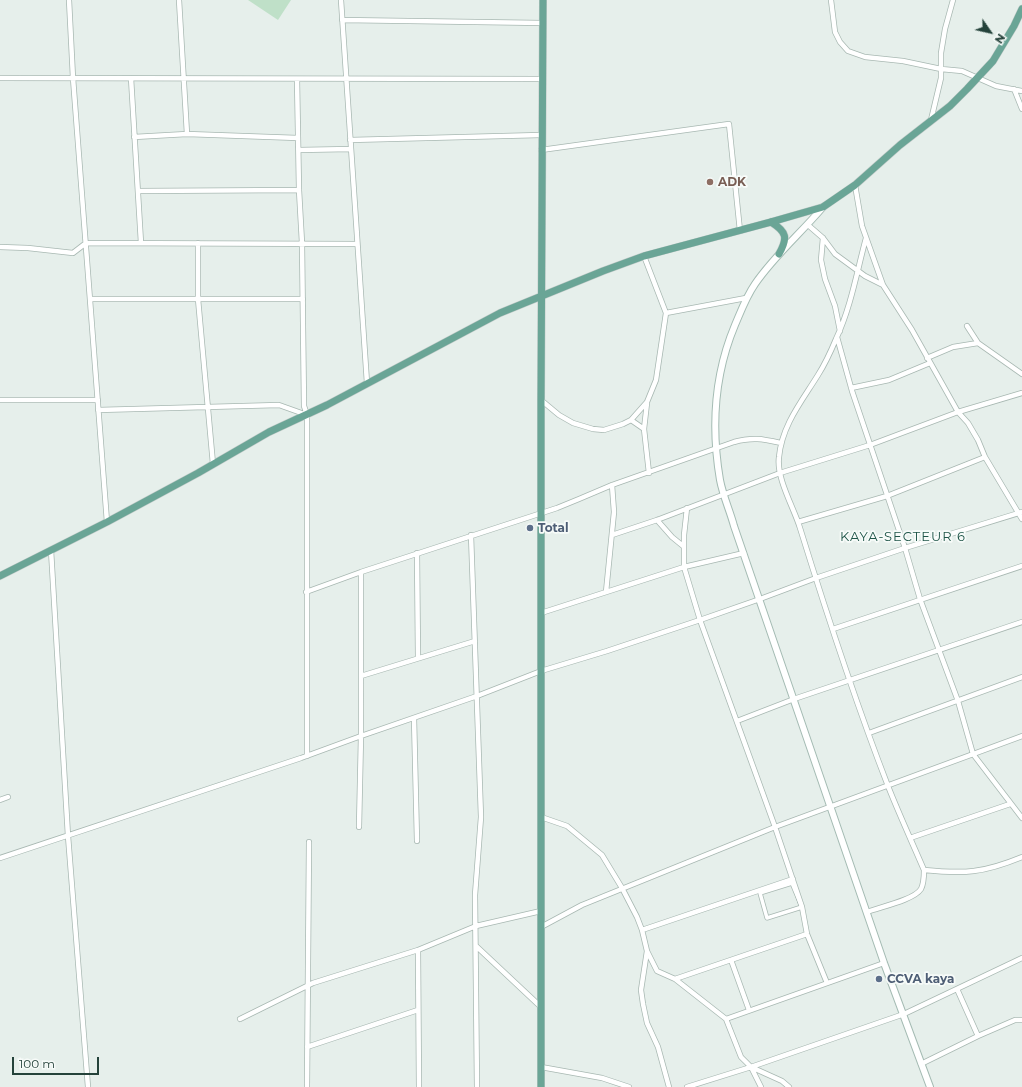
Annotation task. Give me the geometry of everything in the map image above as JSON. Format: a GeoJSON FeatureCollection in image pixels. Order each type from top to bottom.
{"type":"FeatureCollection","features":[{"type":"Feature","properties":{"kind":"main road"},"geometry":{"type":"LineString","coordinates":[[541,1087],[542,671],[540,400],[542,296],[541,135],[543,0]]}},
{"type":"Feature","properties":{"kind":"main road"},"geometry":{"type":"LineString","coordinates":[[0,576],[107,522],[269,432],[307,415],[500,313],[602,271],[644,256],[822,207],[855,185],[900,145],[950,106],[979,78],[993,61],[1014,26],[1022,9]]}},
{"type":"Feature","properties":{"kind":"main road"},"geometry":{"type":"LineString","coordinates":[[822,207],[808,225],[762,274],[746,298],[727,347],[716,394],[716,448],[720,480],[724,494],[884,963],[930,1087]]}},
{"type":"Feature","properties":{"kind":"main road"},"geometry":{"type":"LineString","coordinates":[[771,222],[784,231],[784,245],[780,254]]}},
{"type":"Feature","properties":{"kind":"street"},"geometry":{"type":"LineString","coordinates":[[69,0],[73,78],[107,522]]}},
{"type":"Feature","properties":{"kind":"street"},"geometry":{"type":"LineString","coordinates":[[179,0],[182,78],[187,134]]}},
{"type":"Feature","properties":{"kind":"street"},"geometry":{"type":"LineString","coordinates":[[341,0],[367,383]]}},
{"type":"Feature","properties":{"kind":"street"},"geometry":{"type":"LineString","coordinates":[[831,0],[835,32],[840,42],[848,50],[865,57],[903,61],[962,72],[996,86],[1022,91]]}},
{"type":"Feature","properties":{"kind":"street"},"geometry":{"type":"LineString","coordinates":[[931,120],[940,78],[944,29],[954,0]]}},
{"type":"Feature","properties":{"kind":"street"},"geometry":{"type":"LineString","coordinates":[[342,20],[542,23]]}},
{"type":"Feature","properties":{"kind":"street"},"geometry":{"type":"LineString","coordinates":[[0,78],[542,79]]}},
{"type":"Feature","properties":{"kind":"street"},"geometry":{"type":"LineString","coordinates":[[131,78],[141,243]]}},
{"type":"Feature","properties":{"kind":"street"},"geometry":{"type":"LineString","coordinates":[[297,79],[299,190],[302,243],[304,406],[307,415],[307,756]]}},
{"type":"Feature","properties":{"kind":"street"},"geometry":{"type":"LineString","coordinates":[[1014,89],[1022,109]]}},
{"type":"Feature","properties":{"kind":"street"},"geometry":{"type":"LineString","coordinates":[[541,150],[729,124],[740,230]]}},
{"type":"Feature","properties":{"kind":"street"},"geometry":{"type":"LineString","coordinates":[[134,137],[187,134],[298,138]]}},
{"type":"Feature","properties":{"kind":"street"},"geometry":{"type":"LineString","coordinates":[[350,140],[541,135]]}},
{"type":"Feature","properties":{"kind":"street"},"geometry":{"type":"LineString","coordinates":[[299,150],[351,149]]}},
{"type":"Feature","properties":{"kind":"street"},"geometry":{"type":"LineString","coordinates":[[855,185],[862,226],[883,285],[912,330],[958,412],[971,429],[985,457],[1020,512],[1022,519]]}},
{"type":"Feature","properties":{"kind":"street"},"geometry":{"type":"LineString","coordinates":[[138,191],[299,190]]}},
{"type":"Feature","properties":{"kind":"street"},"geometry":{"type":"LineString","coordinates":[[808,225],[823,238],[835,254],[857,270],[883,285]]}},
{"type":"Feature","properties":{"kind":"street"},"geometry":{"type":"LineString","coordinates":[[823,238],[821,260],[825,279],[835,306],[840,331]]}},
{"type":"Feature","properties":{"kind":"street"},"geometry":{"type":"LineString","coordinates":[[866,238],[847,312],[840,331],[819,374],[795,410],[781,443],[778,458],[780,473],[798,522],[850,680],[888,786],[924,870],[924,882],[921,889],[912,897],[867,912]]}},
{"type":"Feature","properties":{"kind":"street"},"geometry":{"type":"LineString","coordinates":[[0,248],[28,248],[73,253],[86,243],[358,244]]}},
{"type":"Feature","properties":{"kind":"street"},"geometry":{"type":"LineString","coordinates":[[198,243],[198,299],[213,464]]}},
{"type":"Feature","properties":{"kind":"street"},"geometry":{"type":"LineString","coordinates":[[644,256],[666,313],[656,380],[647,402],[644,429],[649,473]]}},
{"type":"Feature","properties":{"kind":"street"},"geometry":{"type":"LineString","coordinates":[[666,313],[746,298]]}},
{"type":"Feature","properties":{"kind":"street"},"geometry":{"type":"LineString","coordinates":[[90,299],[303,299]]}},
{"type":"Feature","properties":{"kind":"street"},"geometry":{"type":"LineString","coordinates":[[968,326],[978,343],[1022,374]]}},
{"type":"Feature","properties":{"kind":"street"},"geometry":{"type":"LineString","coordinates":[[837,337],[851,388],[905,548],[920,599],[958,701],[973,754],[1022,818]]}},
{"type":"Feature","properties":{"kind":"street"},"geometry":{"type":"LineString","coordinates":[[927,358],[953,346],[978,343]]}},
{"type":"Feature","properties":{"kind":"street"},"geometry":{"type":"LineString","coordinates":[[851,388],[888,380],[930,363]]}},
{"type":"Feature","properties":{"kind":"street"},"geometry":{"type":"LineString","coordinates":[[612,535],[657,520],[780,473],[870,445],[958,412],[1022,393]]}},
{"type":"Feature","properties":{"kind":"street"},"geometry":{"type":"LineString","coordinates":[[0,400],[98,400]]}},
{"type":"Feature","properties":{"kind":"street"},"geometry":{"type":"LineString","coordinates":[[540,400],[559,415],[574,423],[593,429],[604,430],[631,420],[647,402]]}},
{"type":"Feature","properties":{"kind":"street"},"geometry":{"type":"LineString","coordinates":[[98,410],[279,405],[307,415]]}},
{"type":"Feature","properties":{"kind":"street"},"geometry":{"type":"LineString","coordinates":[[631,420],[644,429]]}},
{"type":"Feature","properties":{"kind":"street"},"geometry":{"type":"LineString","coordinates":[[306,592],[417,553],[579,500],[612,485],[716,448],[750,438],[758,438],[781,443]]}},
{"type":"Feature","properties":{"kind":"street"},"geometry":{"type":"LineString","coordinates":[[798,522],[887,496],[985,457]]}},
{"type":"Feature","properties":{"kind":"street"},"geometry":{"type":"LineString","coordinates":[[606,592],[614,512],[612,485]]}},
{"type":"Feature","properties":{"kind":"street"},"geometry":{"type":"LineString","coordinates":[[687,508],[683,546],[684,567],[700,620],[775,827],[802,907],[808,934],[827,983]]}},
{"type":"Feature","properties":{"kind":"street"},"geometry":{"type":"LineString","coordinates":[[0,858],[307,756],[542,671],[760,600],[816,578],[1020,512]]}},
{"type":"Feature","properties":{"kind":"street"},"geometry":{"type":"LineString","coordinates":[[657,520],[672,537],[683,546]]}},
{"type":"Feature","properties":{"kind":"street"},"geometry":{"type":"LineString","coordinates":[[471,535],[481,817],[475,895],[477,1087]]}},
{"type":"Feature","properties":{"kind":"street"},"geometry":{"type":"LineString","coordinates":[[51,550],[68,836],[88,1087]]}},
{"type":"Feature","properties":{"kind":"street"},"geometry":{"type":"LineString","coordinates":[[541,613],[684,567],[744,552]]}},
{"type":"Feature","properties":{"kind":"street"},"geometry":{"type":"LineString","coordinates":[[417,553],[418,658]]}},
{"type":"Feature","properties":{"kind":"street"},"geometry":{"type":"LineString","coordinates":[[833,629],[1022,566]]}},
{"type":"Feature","properties":{"kind":"street"},"geometry":{"type":"LineString","coordinates":[[359,827],[361,736],[361,572]]}},
{"type":"Feature","properties":{"kind":"street"},"geometry":{"type":"LineString","coordinates":[[737,722],[794,699],[1022,622]]}},
{"type":"Feature","properties":{"kind":"street"},"geometry":{"type":"LineString","coordinates":[[361,676],[475,641]]}},
{"type":"Feature","properties":{"kind":"street"},"geometry":{"type":"LineString","coordinates":[[869,733],[1022,677]]}},
{"type":"Feature","properties":{"kind":"street"},"geometry":{"type":"LineString","coordinates":[[414,718],[417,841]]}},
{"type":"Feature","properties":{"kind":"street"},"geometry":{"type":"LineString","coordinates":[[541,927],[582,905],[775,827],[1022,736]]}},
{"type":"Feature","properties":{"kind":"street"},"geometry":{"type":"LineString","coordinates":[[0,800],[8,797]]}},
{"type":"Feature","properties":{"kind":"street"},"geometry":{"type":"LineString","coordinates":[[910,838],[1010,804]]}},
{"type":"Feature","properties":{"kind":"street"},"geometry":{"type":"LineString","coordinates":[[541,817],[567,826],[602,855],[622,888],[642,930],[647,951],[657,971],[674,979],[726,1019],[741,1057],[751,1067],[761,1087]]}},
{"type":"Feature","properties":{"kind":"street"},"geometry":{"type":"LineString","coordinates":[[307,1087],[309,842]]}},
{"type":"Feature","properties":{"kind":"street"},"geometry":{"type":"LineString","coordinates":[[924,870],[952,873],[969,872],[1000,866],[1022,857]]}},
{"type":"Feature","properties":{"kind":"street"},"geometry":{"type":"LineString","coordinates":[[642,930],[792,879]]}},
{"type":"Feature","properties":{"kind":"street"},"geometry":{"type":"LineString","coordinates":[[792,883],[802,907],[767,918],[760,893],[792,883]]}},
{"type":"Feature","properties":{"kind":"street"},"geometry":{"type":"LineString","coordinates":[[240,1019],[308,986],[418,950],[476,926],[541,911]]}},
{"type":"Feature","properties":{"kind":"street"},"geometry":{"type":"LineString","coordinates":[[674,979],[808,934]]}},
{"type":"Feature","properties":{"kind":"street"},"geometry":{"type":"LineString","coordinates":[[476,946],[541,1007]]}},
{"type":"Feature","properties":{"kind":"street"},"geometry":{"type":"LineString","coordinates":[[418,950],[419,1087]]}},
{"type":"Feature","properties":{"kind":"street"},"geometry":{"type":"LineString","coordinates":[[647,951],[641,990],[643,1004],[647,1023],[658,1047],[670,1087]]}},
{"type":"Feature","properties":{"kind":"street"},"geometry":{"type":"LineString","coordinates":[[687,1087],[751,1067],[904,1014],[1022,958]]}},
{"type":"Feature","properties":{"kind":"street"},"geometry":{"type":"LineString","coordinates":[[731,960],[749,1010]]}},
{"type":"Feature","properties":{"kind":"street"},"geometry":{"type":"LineString","coordinates":[[726,1019],[884,963]]}},
{"type":"Feature","properties":{"kind":"street"},"geometry":{"type":"LineString","coordinates":[[957,989],[978,1036]]}},
{"type":"Feature","properties":{"kind":"street"},"geometry":{"type":"LineString","coordinates":[[307,1047],[418,1010]]}},
{"type":"Feature","properties":{"kind":"street"},"geometry":{"type":"LineString","coordinates":[[921,1064],[978,1036],[1015,1020],[1022,1020]]}},
{"type":"Feature","properties":{"kind":"street"},"geometry":{"type":"LineString","coordinates":[[541,1067],[602,1078],[629,1087]]}},
{"type":"Feature","properties":{"kind":"street"},"geometry":{"type":"LineString","coordinates":[[751,1067],[782,1081],[789,1087]]}},
{"type":"Feature","properties":{"kind":"green space"},"geometry":{"type":"Polygon","coordinates":[[[248,0],[291,0],[278,20],[248,0]]]}},
{"type":"Feature","properties":{"kind":"place","name":"ADK"},"geometry":{"type":"Point","coordinates":[710,182]}},
{"type":"Feature","properties":{"kind":"place","name":"Total"},"geometry":{"type":"Point","coordinates":[530,528]}},
{"type":"Feature","properties":{"kind":"place","name":"CCVA kaya"},"geometry":{"type":"Point","coordinates":[879,979]}},
{"type":"Feature","properties":{"kind":"district","name":"KAYA-SECTEUR 6"},"geometry":{"type":"Point","coordinates":[903,537]}}]}
